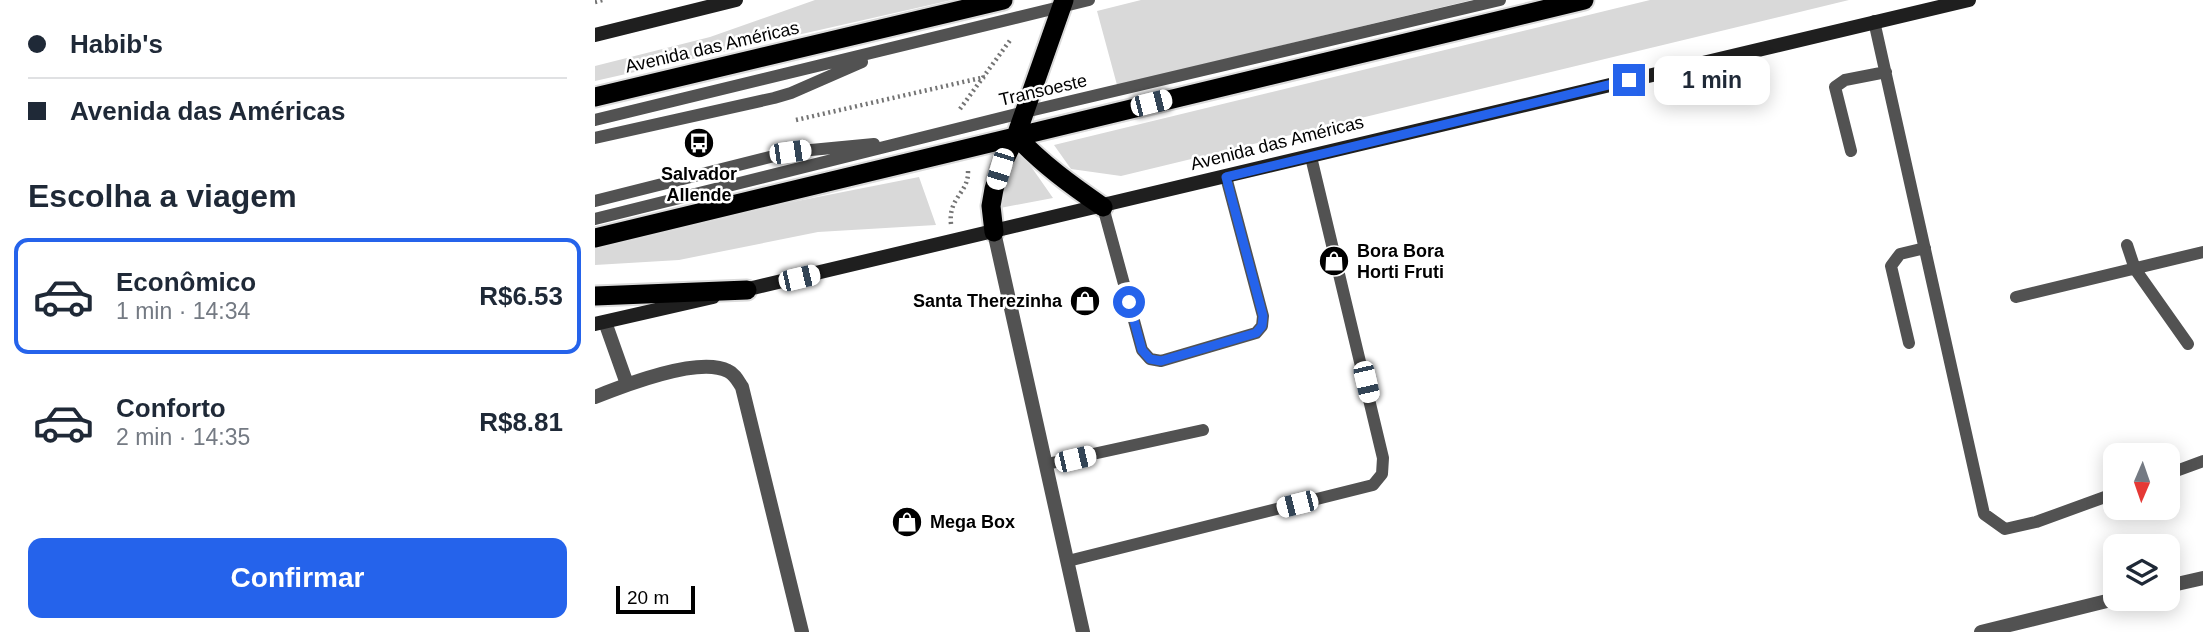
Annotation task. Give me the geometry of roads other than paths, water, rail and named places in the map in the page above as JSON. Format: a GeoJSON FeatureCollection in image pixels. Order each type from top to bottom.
{"type":"FeatureCollection","features":[{"type":"Feature","properties":{"kind":"highway","name":"Avenida das Américas"},"geometry":{"type":"LineString","coordinates":[[595,97],[1003,0]]}},
{"type":"Feature","properties":{"kind":"highway"},"geometry":{"type":"LineString","coordinates":[[595,238],[1584,0]]}},
{"type":"Feature","properties":{"kind":"highway"},"geometry":{"type":"LineString","coordinates":[[994,232],[991,206],[1000,169],[1016,136],[1063,3]]}},
{"type":"Feature","properties":{"kind":"highway"},"geometry":{"type":"LineString","coordinates":[[1016,136],[1056,174],[1103,206]]}},
{"type":"Feature","properties":{"kind":"highway"},"geometry":{"type":"LineString","coordinates":[[595,296],[747,290]]}},
{"type":"Feature","properties":{"kind":"main road"},"geometry":{"type":"LineString","coordinates":[[595,35],[736,0]]}},
{"type":"Feature","properties":{"kind":"main road","name":"Avenida das Américas"},"geometry":{"type":"LineString","coordinates":[[600,323],[955,242],[1969,0]]}},
{"type":"Feature","properties":{"kind":"street"},"geometry":{"type":"LineString","coordinates":[[994,232],[1083,632]]}},
{"type":"Feature","properties":{"kind":"street"},"geometry":{"type":"LineString","coordinates":[[600,323],[628,383]]}},
{"type":"Feature","properties":{"kind":"street"},"geometry":{"type":"LineString","coordinates":[[595,397],[628,383],[697,366],[715,366],[732,372],[742,387],[802,632]]}},
{"type":"Feature","properties":{"kind":"street"},"geometry":{"type":"LineString","coordinates":[[2180,583],[2203,578]]}},
{"type":"Feature","properties":{"kind":"street"},"geometry":{"type":"LineString","coordinates":[[1982,632],[2103,602]]}},
{"type":"Feature","properties":{"kind":"lane"},"geometry":{"type":"LineString","coordinates":[[595,120],[1011,19],[1063,3],[1089,0]]}},
{"type":"Feature","properties":{"kind":"lane","name":"Transoeste"},"geometry":{"type":"LineString","coordinates":[[595,219],[1025,111],[1500,0]]}},
{"type":"Feature","properties":{"kind":"lane"},"geometry":{"type":"LineString","coordinates":[[1874,22],[1984,514],[2005,529],[2036,522],[2103,498]]}},
{"type":"Feature","properties":{"kind":"lane"},"geometry":{"type":"LineString","coordinates":[[595,138],[791,93],[891,49]]}},
{"type":"Feature","properties":{"kind":"lane"},"geometry":{"type":"LineString","coordinates":[[1851,151],[1835,87],[1845,80],[1886,72]]}},
{"type":"Feature","properties":{"kind":"lane"},"geometry":{"type":"LineString","coordinates":[[595,201],[790,152],[913,141]]}},
{"type":"Feature","properties":{"kind":"lane"},"geometry":{"type":"LineString","coordinates":[[1067,561],[1373,485],[1382,474],[1384,458],[1311,156]]}},
{"type":"Feature","properties":{"kind":"lane"},"geometry":{"type":"LineString","coordinates":[[1103,206],[1142,350],[1150,359],[1161,361],[1256,333],[1262,326],[1263,316],[1226,177]]}},
{"type":"Feature","properties":{"kind":"lane"},"geometry":{"type":"LineString","coordinates":[[2127,245],[2135,269],[2189,345]]}},
{"type":"Feature","properties":{"kind":"lane"},"geometry":{"type":"LineString","coordinates":[[1909,343],[1891,266],[1899,254],[1925,248]]}},
{"type":"Feature","properties":{"kind":"lane"},"geometry":{"type":"LineString","coordinates":[[2016,296],[2203,252]]}},
{"type":"Feature","properties":{"kind":"lane"},"geometry":{"type":"LineString","coordinates":[[1047,464],[1203,430]]}},
{"type":"Feature","properties":{"kind":"lane"},"geometry":{"type":"LineString","coordinates":[[2181,469],[2203,461]]}},
{"type":"Feature","properties":{"kind":"place","name":"Salvador Allende"},"geometry":{"type":"Point","coordinates":[699,143]}},
{"type":"Feature","properties":{"kind":"place","name":"Bora Bora Horti Fruti"},"geometry":{"type":"Point","coordinates":[1334,261]}},
{"type":"Feature","properties":{"kind":"place","name":"Santa Therezinha"},"geometry":{"type":"Point","coordinates":[1085,301]}},
{"type":"Feature","properties":{"kind":"place","name":"Mega Box"},"geometry":{"type":"Point","coordinates":[907,522]}}]}
